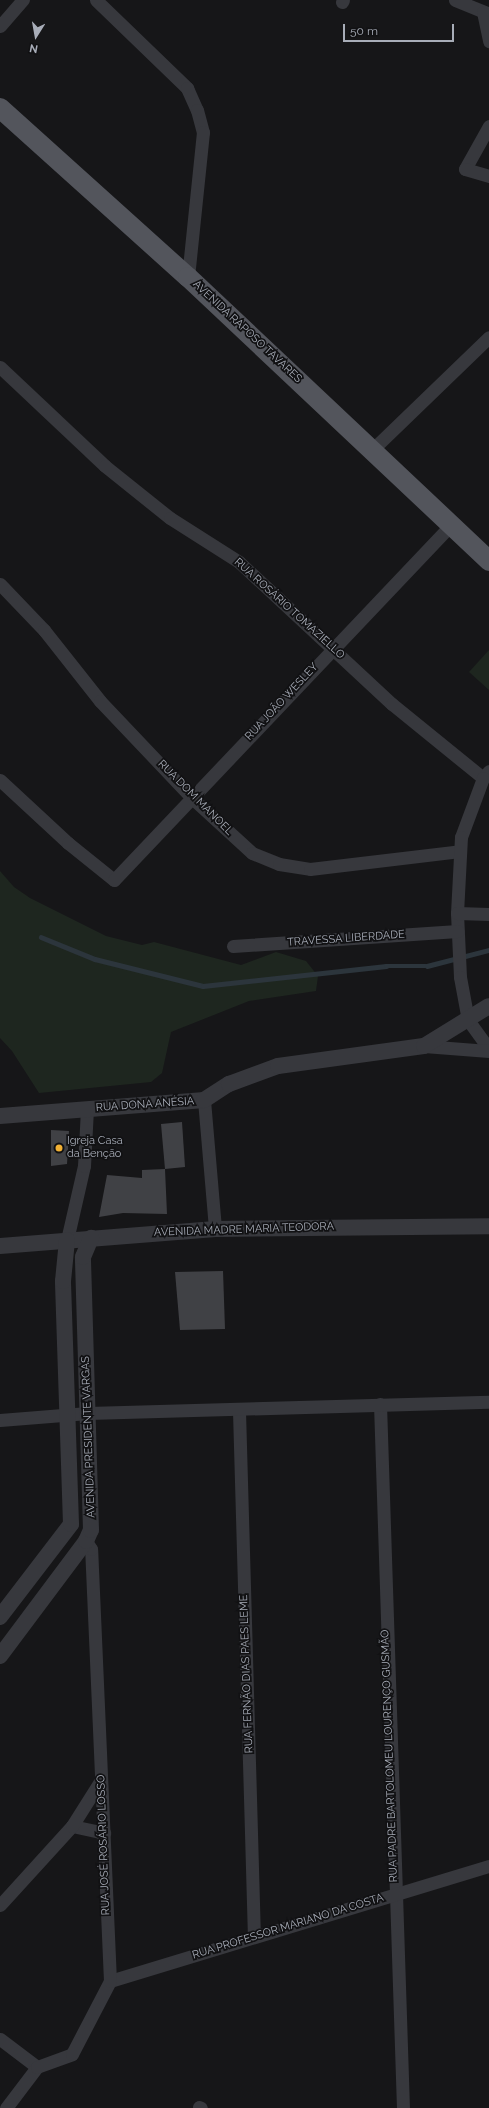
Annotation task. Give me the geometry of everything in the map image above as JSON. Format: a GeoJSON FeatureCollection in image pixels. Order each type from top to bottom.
{"type":"FeatureCollection","features":[{"type":"Feature","properties":{"kind":"main road","name":"AVENIDA RAPOSO TAVARES"},"geometry":{"type":"LineString","coordinates":[[0,108],[188,277],[374,449],[489,561]]}},
{"type":"Feature","properties":{"kind":"street"},"geometry":{"type":"LineString","coordinates":[[0,26],[23,0]]}},
{"type":"Feature","properties":{"kind":"street"},"geometry":{"type":"LineString","coordinates":[[96,0],[187,88],[197,110],[203,132],[188,277]]}},
{"type":"Feature","properties":{"kind":"street"},"geometry":{"type":"LineString","coordinates":[[455,0],[486,13],[489,41]]}},
{"type":"Feature","properties":{"kind":"street"},"geometry":{"type":"LineString","coordinates":[[489,126],[465,169],[489,176]]}},
{"type":"Feature","properties":{"kind":"street"},"geometry":{"type":"LineString","coordinates":[[374,449],[489,337]]}},
{"type":"Feature","properties":{"kind":"street","name":"RUA ROSÁRIO TOMAZIELLO"},"geometry":{"type":"LineString","coordinates":[[0,367],[105,466],[170,518],[239,562],[404,714],[486,775]]}},
{"type":"Feature","properties":{"kind":"street","name":"RUA JOÃO WESLEY"},"geometry":{"type":"LineString","coordinates":[[0,780],[68,843],[114,880],[451,525]]}},
{"type":"Feature","properties":{"kind":"street","name":"RUA DOM MANOEL"},"geometry":{"type":"LineString","coordinates":[[0,584],[44,630],[100,701],[192,798],[252,853],[279,864],[310,869],[460,851]]}},
{"type":"Feature","properties":{"kind":"street"},"geometry":{"type":"LineString","coordinates":[[486,775],[461,837],[457,913],[460,977],[468,1020],[489,1050]]}},
{"type":"Feature","properties":{"kind":"street"},"geometry":{"type":"LineString","coordinates":[[457,913],[489,914]]}},
{"type":"Feature","properties":{"kind":"street","name":"TRAVESSA LIBERDADE"},"geometry":{"type":"LineString","coordinates":[[233,946],[458,937]]}},
{"type":"Feature","properties":{"kind":"street","name":"RUA DONA ANÉSIA"},"geometry":{"type":"LineString","coordinates":[[424,1046],[489,1006]]}},
{"type":"Feature","properties":{"kind":"street","name":"RUA DONA ANÉSIA"},"geometry":{"type":"LineString","coordinates":[[0,1116],[204,1100],[228,1084],[278,1066],[424,1046],[489,1050]]}},
{"type":"Feature","properties":{"kind":"street"},"geometry":{"type":"LineString","coordinates":[[204,1100],[215,1229]]}},
{"type":"Feature","properties":{"kind":"street"},"geometry":{"type":"LineString","coordinates":[[67,1240],[84,1166],[88,1109]]}},
{"type":"Feature","properties":{"kind":"street","name":"AVENIDA MADRE MARIA TEODORA"},"geometry":{"type":"LineString","coordinates":[[0,1246],[215,1229],[489,1226]]}},
{"type":"Feature","properties":{"kind":"street","name":"AVENIDA PRESIDENTE VARGAS"},"geometry":{"type":"LineString","coordinates":[[0,1656],[86,1541],[92,1524],[83,1257],[90,1238]]}},
{"type":"Feature","properties":{"kind":"street","name":"AVENIDA PRESIDENTE VARGAS"},"geometry":{"type":"LineString","coordinates":[[0,1617],[71,1524],[63,1281],[67,1240]]}},
{"type":"Feature","properties":{"kind":"street"},"geometry":{"type":"LineString","coordinates":[[0,1420],[88,1413],[239,1411],[380,1404],[489,1402]]}},
{"type":"Feature","properties":{"kind":"street","name":"RUA PADRE BARTOLOMEU LOURENÇO GUSMÃO"},"geometry":{"type":"LineString","coordinates":[[380,1404],[394,1896],[403,2108]]}},
{"type":"Feature","properties":{"kind":"street","name":"RUA FERNÃO DIAS PAES LEME"},"geometry":{"type":"LineString","coordinates":[[239,1411],[254,1937]]}},
{"type":"Feature","properties":{"kind":"street","name":"RUA JOSÉ ROSÁRIO LOSSO"},"geometry":{"type":"LineString","coordinates":[[37,2067],[72,2054],[110,1981],[91,1549],[86,1541]]}},
{"type":"Feature","properties":{"kind":"street"},"geometry":{"type":"LineString","coordinates":[[0,1905],[72,1826],[101,1780]]}},
{"type":"Feature","properties":{"kind":"street"},"geometry":{"type":"LineString","coordinates":[[72,1826],[104,1833]]}},
{"type":"Feature","properties":{"kind":"street","name":"RUA PROFESSOR MARIANO DA COSTA"},"geometry":{"type":"LineString","coordinates":[[110,1981],[489,1866]]}},
{"type":"Feature","properties":{"kind":"street"},"geometry":{"type":"LineString","coordinates":[[0,2039],[37,2067],[6,2108]]}},
{"type":"Feature","properties":{"kind":"shaded area"},"geometry":{"type":"Polygon","coordinates":[[[489,650],[489,690],[469,672],[489,650]]]}},
{"type":"Feature","properties":{"kind":"shaded area"},"geometry":{"type":"Polygon","coordinates":[[[0,871],[14,887],[30,898],[106,936],[142,945],[154,942],[241,965],[276,952],[306,961],[318,976],[316,991],[249,1001],[171,1032],[162,1073],[151,1082],[39,1093],[12,1051],[0,1038],[0,871]]]}},
{"type":"Feature","properties":{"kind":"building"},"geometry":{"type":"Polygon","coordinates":[[[182,1122],[185,1167],[165,1169],[161,1124],[182,1122]]]}},
{"type":"Feature","properties":{"kind":"building","name":"Igreja Casa da Benção"},"geometry":{"type":"Polygon","coordinates":[[[51,1130],[69,1131],[67,1164],[51,1166],[51,1130]]]}},
{"type":"Feature","properties":{"kind":"building"},"geometry":{"type":"Polygon","coordinates":[[[165,1169],[167,1214],[123,1213],[99,1217],[107,1175],[142,1178],[142,1170],[165,1169]]]}},
{"type":"Feature","properties":{"kind":"building"},"geometry":{"type":"Polygon","coordinates":[[[223,1271],[225,1329],[180,1330],[175,1272],[223,1271]]]}},
{"type":"Feature","properties":{"kind":"waterway"},"geometry":{"type":"LineString","coordinates":[[41,937],[95,959],[203,986],[386,966],[427,966],[489,950]]}},
{"type":"Feature","properties":{"kind":"place","name":"Igreja Casa da Benção"},"geometry":{"type":"Point","coordinates":[59,1148]}}]}
